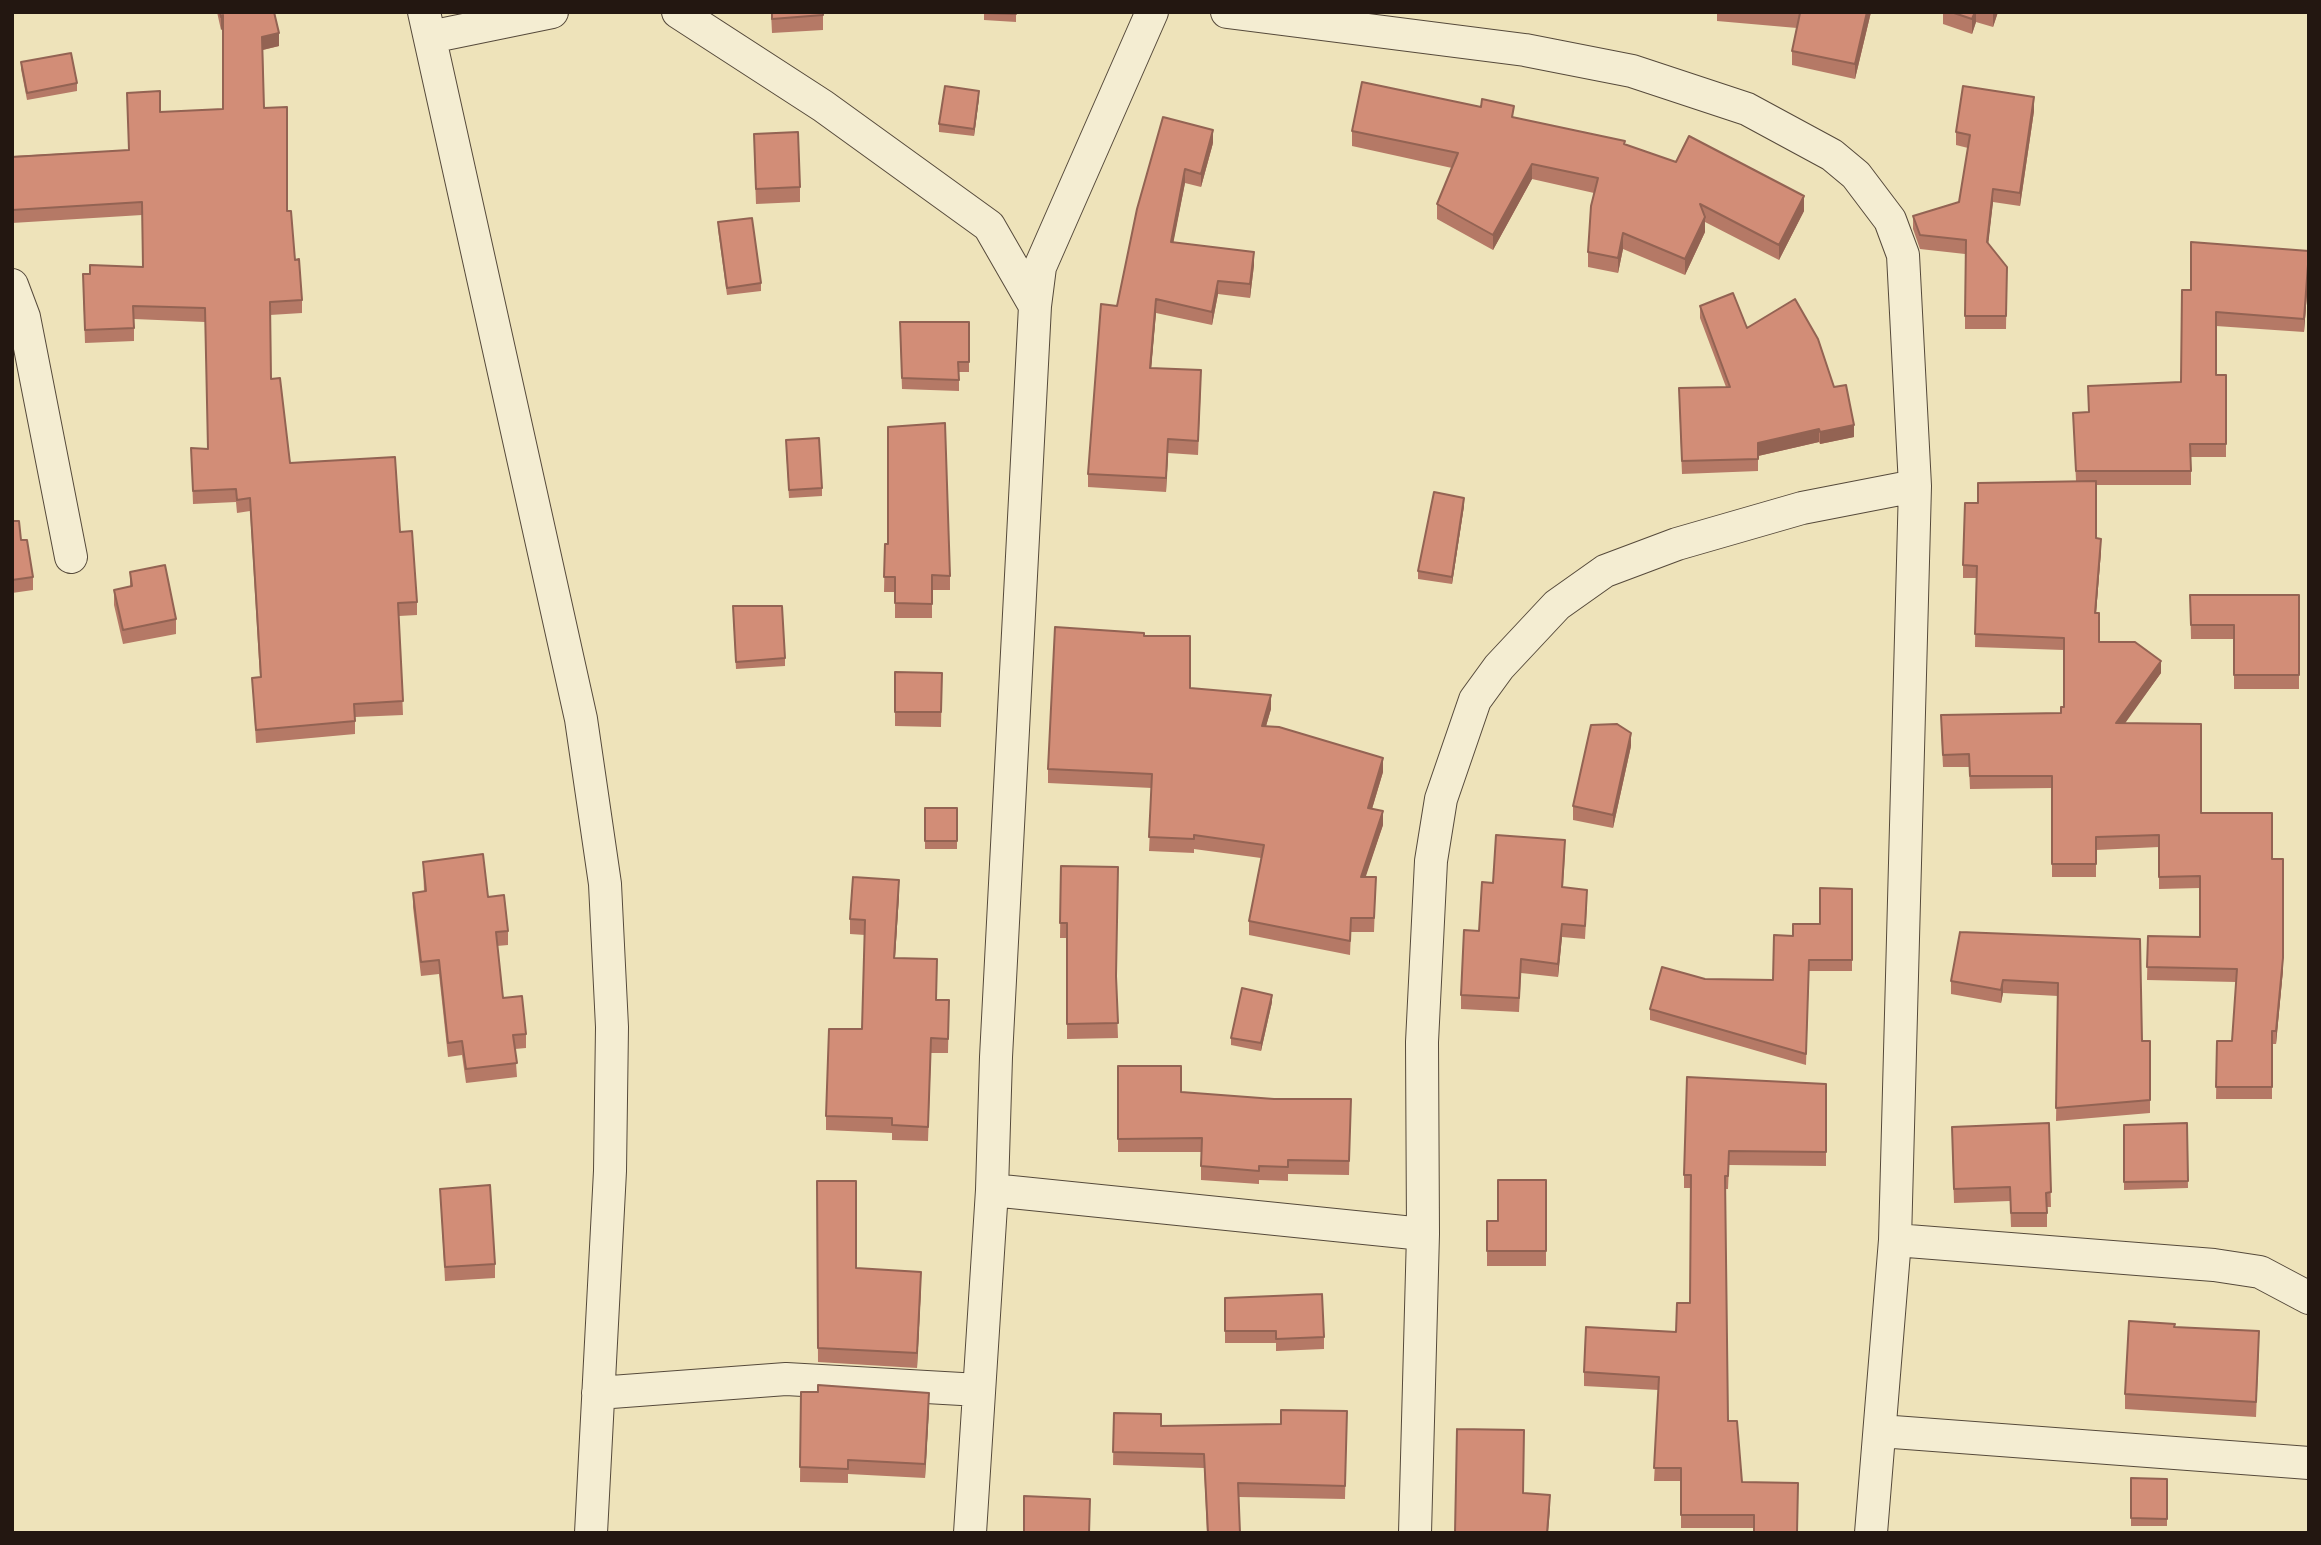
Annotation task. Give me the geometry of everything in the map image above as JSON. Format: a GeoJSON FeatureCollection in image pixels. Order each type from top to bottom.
{"type":"FeatureCollection","features":[{"type":"Feature","properties":{"kind":"street"},"geometry":{"type":"LineString","coordinates":[[552,12],[427,25],[581,719],[605,884],[612,1027],[610,1171],[591,1533]]}},
{"type":"Feature","properties":{"kind":"street"},"geometry":{"type":"LineString","coordinates":[[678,12],[823,106],[989,226],[1035,306]]}},
{"type":"Feature","properties":{"kind":"street"},"geometry":{"type":"LineString","coordinates":[[970,1533],[992,1190],[996,1057],[1035,306],[1040,267],[1152,12]]}},
{"type":"Feature","properties":{"kind":"street"},"geometry":{"type":"LineString","coordinates":[[1227,12],[1524,50],[1632,71],[1747,109],[1832,155],[1856,175],[1890,220],[1903,256],[1915,486],[1895,1240],[1871,1533]]}},
{"type":"Feature","properties":{"kind":"street"},"geometry":{"type":"LineString","coordinates":[[12,285],[24,317],[71,557]]}},
{"type":"Feature","properties":{"kind":"street"},"geometry":{"type":"LineString","coordinates":[[1415,1533],[1423,1234],[1422,1042],[1431,861],[1441,799],[1475,700],[1499,667],[1557,605],[1605,571],[1676,544],[1802,508],[1915,486]]}},
{"type":"Feature","properties":{"kind":"street"},"geometry":{"type":"LineString","coordinates":[[992,1190],[1423,1234]]}},
{"type":"Feature","properties":{"kind":"street"},"geometry":{"type":"LineString","coordinates":[[1895,1240],[2214,1265],[2260,1272],[2309,1298]]}},
{"type":"Feature","properties":{"kind":"street"},"geometry":{"type":"LineString","coordinates":[[598,1393],[786,1379],[979,1390]]}},
{"type":"Feature","properties":{"kind":"street"},"geometry":{"type":"LineString","coordinates":[[1880,1431],[2309,1463]]}},
{"type":"Feature","properties":{"kind":"building"},"geometry":{"type":"Polygon","coordinates":[[[220,12],[274,12],[279,33],[262,37],[264,108],[287,107],[287,211],[291,211],[302,300],[270,302],[271,379],[280,378],[290,463],[395,457],[400,532],[412,531],[417,602],[398,603],[403,701],[354,704],[355,721],[256,730],[252,678],[261,677],[250,498],[237,500],[236,489],[193,491],[191,448],[208,449],[205,308],[133,306],[134,328],[85,330],[83,274],[90,274],[90,265],[143,267],[142,202],[12,210],[12,157],[129,150],[127,93],[160,91],[160,112],[223,109],[223,15],[221,17],[220,12]]]}},
{"type":"Feature","properties":{"kind":"building"},"geometry":{"type":"Polygon","coordinates":[[[772,12],[823,12],[823,15],[772,19],[772,12]]]}},
{"type":"Feature","properties":{"kind":"building"},"geometry":{"type":"Polygon","coordinates":[[[1016,12],[1016,14],[984,13],[1016,12]]]}},
{"type":"Feature","properties":{"kind":"building"},"geometry":{"type":"Polygon","coordinates":[[[1786,12],[1867,12],[1855,64],[1792,51],[1800,13],[1786,12]]]}},
{"type":"Feature","properties":{"kind":"building"},"geometry":{"type":"Polygon","coordinates":[[[1951,12],[1975,12],[1972,19],[1951,12]]]}},
{"type":"Feature","properties":{"kind":"building"},"geometry":{"type":"Polygon","coordinates":[[[71,53],[77,83],[27,93],[21,62],[71,53]]]}},
{"type":"Feature","properties":{"kind":"building"},"geometry":{"type":"Polygon","coordinates":[[[1362,82],[1481,107],[1482,99],[1514,106],[1512,117],[1625,141],[1624,144],[1676,162],[1689,136],[1804,196],[1779,245],[1700,204],[1705,217],[1685,259],[1623,233],[1618,258],[1588,252],[1591,206],[1598,178],[1532,164],[1493,235],[1437,204],[1458,153],[1352,131],[1362,82]]]}},
{"type":"Feature","properties":{"kind":"building"},"geometry":{"type":"Polygon","coordinates":[[[945,86],[979,91],[974,129],[939,124],[945,86]]]}},
{"type":"Feature","properties":{"kind":"building"},"geometry":{"type":"Polygon","coordinates":[[[1963,86],[2034,97],[2020,193],[1993,189],[1987,242],[2007,267],[2006,316],[1965,316],[1966,240],[1920,235],[1913,216],[1959,202],[1970,135],[1956,132],[1963,86]]]}},
{"type":"Feature","properties":{"kind":"building"},"geometry":{"type":"Polygon","coordinates":[[[1163,117],[1213,130],[1201,174],[1185,169],[1171,242],[1254,252],[1250,284],[1218,281],[1212,312],[1156,299],[1150,368],[1201,370],[1198,441],[1168,439],[1166,478],[1088,474],[1101,304],[1117,306],[1137,209],[1163,117]]]}},
{"type":"Feature","properties":{"kind":"building"},"geometry":{"type":"Polygon","coordinates":[[[798,132],[800,187],[756,189],[754,134],[798,132]]]}},
{"type":"Feature","properties":{"kind":"building"},"geometry":{"type":"Polygon","coordinates":[[[752,218],[761,283],[727,288],[718,222],[752,218]]]}},
{"type":"Feature","properties":{"kind":"building"},"geometry":{"type":"Polygon","coordinates":[[[2191,242],[2309,251],[2304,319],[2216,312],[2216,375],[2226,375],[2226,444],[2190,444],[2191,471],[2076,471],[2073,413],[2089,412],[2088,386],[2181,382],[2182,290],[2191,290],[2191,242]]]}},
{"type":"Feature","properties":{"kind":"building"},"geometry":{"type":"Polygon","coordinates":[[[1733,293],[1747,328],[1795,299],[1818,339],[1834,387],[1846,385],[1854,425],[1820,432],[1819,429],[1758,443],[1758,459],[1682,461],[1679,388],[1730,387],[1700,306],[1733,293]]]}},
{"type":"Feature","properties":{"kind":"building"},"geometry":{"type":"Polygon","coordinates":[[[900,322],[969,322],[969,362],[958,362],[959,380],[902,378],[900,322]]]}},
{"type":"Feature","properties":{"kind":"building"},"geometry":{"type":"Polygon","coordinates":[[[945,423],[950,576],[932,575],[932,604],[895,603],[895,577],[884,577],[885,544],[888,544],[888,427],[945,423]]]}},
{"type":"Feature","properties":{"kind":"building"},"geometry":{"type":"Polygon","coordinates":[[[819,438],[822,488],[789,490],[786,440],[819,438]]]}},
{"type":"Feature","properties":{"kind":"building"},"geometry":{"type":"Polygon","coordinates":[[[2096,481],[2096,538],[2101,539],[2095,613],[2099,613],[2099,642],[2135,642],[2161,661],[2116,723],[2201,724],[2201,813],[2272,813],[2272,859],[2283,859],[2283,958],[2276,1031],[2272,1031],[2272,1087],[2216,1087],[2217,1041],[2232,1041],[2237,969],[2147,967],[2148,936],[2200,937],[2200,876],[2159,877],[2159,835],[2096,837],[2096,864],[2052,864],[2052,776],[1970,776],[1969,754],[1943,755],[1941,715],[2061,713],[2061,707],[2064,707],[2064,638],[1975,634],[1977,566],[1963,565],[1965,503],[1978,503],[1978,483],[2096,481]]]}},
{"type":"Feature","properties":{"kind":"building"},"geometry":{"type":"Polygon","coordinates":[[[1434,492],[1464,498],[1452,577],[1418,571],[1434,492]]]}},
{"type":"Feature","properties":{"kind":"building"},"geometry":{"type":"Polygon","coordinates":[[[12,521],[19,521],[21,540],[27,540],[33,577],[12,580],[12,521]]]}},
{"type":"Feature","properties":{"kind":"building"},"geometry":{"type":"Polygon","coordinates":[[[165,565],[176,619],[123,630],[114,590],[132,586],[130,572],[165,565]]]}},
{"type":"Feature","properties":{"kind":"building"},"geometry":{"type":"Polygon","coordinates":[[[2190,595],[2299,595],[2299,675],[2234,675],[2234,625],[2191,625],[2190,595]]]}},
{"type":"Feature","properties":{"kind":"building"},"geometry":{"type":"Polygon","coordinates":[[[733,606],[782,606],[785,658],[736,662],[733,606]]]}},
{"type":"Feature","properties":{"kind":"building"},"geometry":{"type":"Polygon","coordinates":[[[1055,627],[1144,633],[1144,636],[1190,636],[1190,688],[1271,695],[1262,726],[1279,727],[1383,758],[1368,808],[1383,811],[1361,877],[1376,877],[1374,918],[1351,918],[1350,941],[1249,921],[1264,845],[1194,835],[1194,839],[1149,837],[1152,774],[1048,769],[1055,627]]]}},
{"type":"Feature","properties":{"kind":"building"},"geometry":{"type":"Polygon","coordinates":[[[895,672],[942,673],[941,712],[895,712],[895,672]]]}},
{"type":"Feature","properties":{"kind":"building"},"geometry":{"type":"Polygon","coordinates":[[[1617,724],[1631,733],[1613,815],[1573,806],[1591,725],[1617,724]]]}},
{"type":"Feature","properties":{"kind":"building"},"geometry":{"type":"Polygon","coordinates":[[[925,808],[957,808],[957,841],[925,841],[925,808]]]}},
{"type":"Feature","properties":{"kind":"building"},"geometry":{"type":"Polygon","coordinates":[[[1496,835],[1565,840],[1562,887],[1587,890],[1585,926],[1562,924],[1558,964],[1521,959],[1519,998],[1461,995],[1464,930],[1479,931],[1482,882],[1493,883],[1496,835]]]}},
{"type":"Feature","properties":{"kind":"building"},"geometry":{"type":"Polygon","coordinates":[[[483,854],[488,897],[504,895],[508,931],[496,932],[503,998],[522,996],[526,1034],[513,1035],[517,1063],[466,1069],[462,1041],[448,1043],[439,960],[421,962],[413,893],[426,891],[423,862],[483,854]]]}},
{"type":"Feature","properties":{"kind":"building"},"geometry":{"type":"Polygon","coordinates":[[[1061,866],[1118,867],[1118,1023],[1067,1024],[1067,923],[1060,923],[1061,866]]]}},
{"type":"Feature","properties":{"kind":"building"},"geometry":{"type":"Polygon","coordinates":[[[853,877],[899,880],[894,958],[937,959],[936,1000],[949,1000],[948,1039],[931,1038],[928,1127],[892,1125],[892,1118],[826,1116],[829,1029],[862,1029],[865,920],[850,919],[853,877]]]}},
{"type":"Feature","properties":{"kind":"building"},"geometry":{"type":"Polygon","coordinates":[[[1820,888],[1852,889],[1852,960],[1809,960],[1806,1054],[1650,1009],[1662,967],[1705,979],[1773,980],[1774,935],[1793,936],[1793,924],[1820,924],[1820,888]]]}},
{"type":"Feature","properties":{"kind":"building"},"geometry":{"type":"Polygon","coordinates":[[[1960,932],[2140,939],[2142,1041],[2150,1041],[2150,1100],[2056,1108],[2058,983],[2003,980],[2001,990],[1951,981],[1960,932]]]}},
{"type":"Feature","properties":{"kind":"building"},"geometry":{"type":"Polygon","coordinates":[[[1242,988],[1272,995],[1261,1043],[1231,1038],[1242,988]]]}},
{"type":"Feature","properties":{"kind":"building"},"geometry":{"type":"Polygon","coordinates":[[[1118,1066],[1181,1066],[1181,1092],[1274,1099],[1351,1099],[1349,1161],[1288,1160],[1288,1167],[1259,1166],[1259,1171],[1201,1166],[1202,1138],[1118,1139],[1118,1066]]]}},
{"type":"Feature","properties":{"kind":"building"},"geometry":{"type":"Polygon","coordinates":[[[1687,1077],[1826,1084],[1826,1152],[1729,1151],[1728,1176],[1725,1176],[1728,1421],[1737,1421],[1742,1482],[1798,1483],[1797,1533],[1754,1533],[1754,1515],[1681,1515],[1681,1468],[1654,1468],[1659,1377],[1584,1372],[1586,1327],[1676,1332],[1677,1303],[1690,1303],[1691,1175],[1684,1175],[1687,1077]]]}},
{"type":"Feature","properties":{"kind":"building"},"geometry":{"type":"Polygon","coordinates":[[[2049,1123],[2051,1192],[2046,1193],[2047,1213],[2011,1213],[2010,1187],[1954,1189],[1952,1127],[2049,1123]]]}},
{"type":"Feature","properties":{"kind":"building"},"geometry":{"type":"Polygon","coordinates":[[[2187,1123],[2188,1181],[2124,1182],[2124,1125],[2187,1123]]]}},
{"type":"Feature","properties":{"kind":"building"},"geometry":{"type":"Polygon","coordinates":[[[1498,1180],[1546,1180],[1546,1251],[1487,1251],[1487,1221],[1498,1221],[1498,1180]]]}},
{"type":"Feature","properties":{"kind":"building"},"geometry":{"type":"Polygon","coordinates":[[[817,1181],[856,1181],[856,1268],[921,1272],[917,1353],[818,1348],[817,1181]]]}},
{"type":"Feature","properties":{"kind":"building"},"geometry":{"type":"Polygon","coordinates":[[[490,1185],[495,1264],[445,1267],[440,1189],[490,1185]]]}},
{"type":"Feature","properties":{"kind":"building"},"geometry":{"type":"Polygon","coordinates":[[[1322,1294],[1324,1337],[1276,1339],[1276,1331],[1225,1331],[1225,1298],[1322,1294]]]}},
{"type":"Feature","properties":{"kind":"building"},"geometry":{"type":"Polygon","coordinates":[[[2129,1321],[2175,1324],[2174,1327],[2259,1331],[2256,1402],[2125,1394],[2129,1321]]]}},
{"type":"Feature","properties":{"kind":"building"},"geometry":{"type":"Polygon","coordinates":[[[818,1385],[929,1393],[925,1464],[848,1460],[848,1469],[800,1467],[801,1392],[818,1392],[818,1385]]]}},
{"type":"Feature","properties":{"kind":"building"},"geometry":{"type":"Polygon","coordinates":[[[1281,1410],[1347,1411],[1345,1486],[1238,1483],[1240,1533],[1208,1533],[1204,1454],[1113,1452],[1114,1413],[1161,1414],[1161,1426],[1281,1424],[1281,1410]]]}},
{"type":"Feature","properties":{"kind":"building"},"geometry":{"type":"Polygon","coordinates":[[[1457,1429],[1524,1430],[1523,1493],[1550,1495],[1547,1533],[1455,1533],[1457,1429]]]}},
{"type":"Feature","properties":{"kind":"building"},"geometry":{"type":"Polygon","coordinates":[[[2131,1478],[2167,1479],[2167,1519],[2131,1518],[2131,1478]]]}},
{"type":"Feature","properties":{"kind":"building"},"geometry":{"type":"Polygon","coordinates":[[[1024,1496],[1090,1499],[1089,1533],[1024,1533],[1024,1496]]]}}]}
